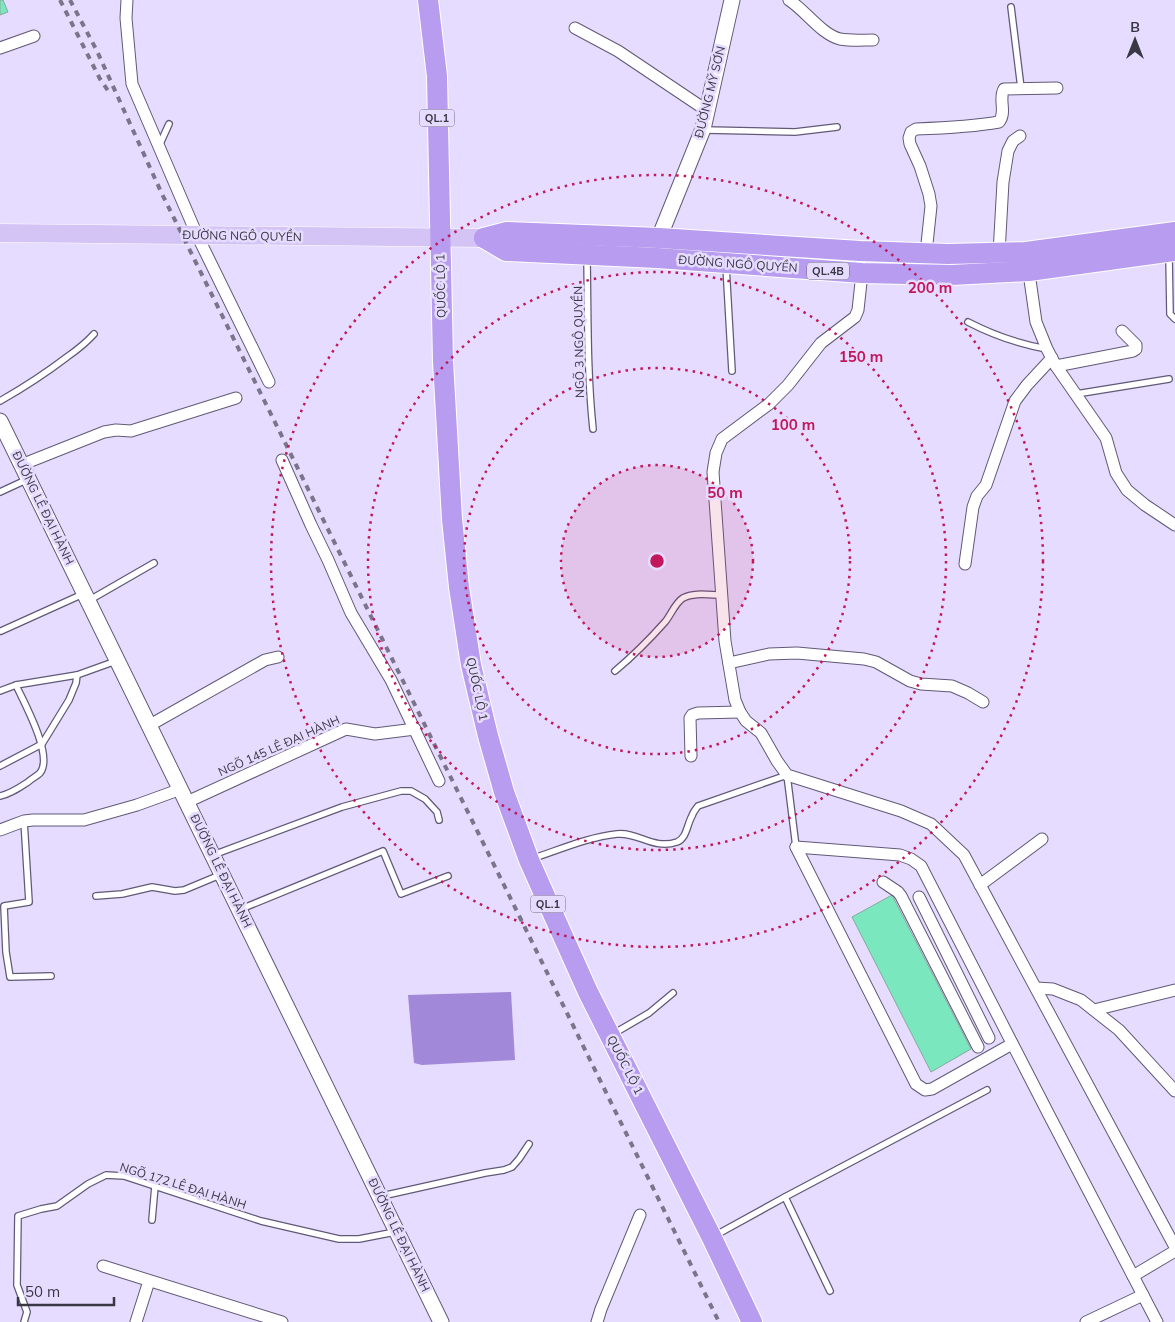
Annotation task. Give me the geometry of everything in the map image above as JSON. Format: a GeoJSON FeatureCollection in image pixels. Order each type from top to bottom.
{"type":"FeatureCollection","features":[{"type":"Feature","properties":{"kind":"highway","name":"QUỐC LỘ 1"},"geometry":{"type":"LineString","coordinates":[[428,0],[436,76],[443,370],[452,519],[459,587],[471,665],[488,736],[504,792],[530,860],[588,992],[712,1238],[752,1322]]}},
{"type":"Feature","properties":{"kind":"highway","name":"ĐƯỜNG NGÔ QUYỀN"},"geometry":{"type":"LineString","coordinates":[[484,238],[507,232],[659,238],[860,252],[999,252],[1028,262],[1172,251]]}},
{"type":"Feature","properties":{"kind":"highway","name":"ĐƯỜNG NGÔ QUYỀN"},"geometry":{"type":"LineString","coordinates":[[484,238],[506,251],[657,258],[862,274],[952,275],[986,274],[1028,262],[1175,232]]}},
{"type":"Feature","properties":{"kind":"highway"},"geometry":{"type":"LineString","coordinates":[[657,258],[659,238]]}},
{"type":"Feature","properties":{"kind":"main road","name":"ĐƯỜNG NGÔ QUYỀN"},"geometry":{"type":"LineString","coordinates":[[0,233],[484,238]]}},
{"type":"Feature","properties":{"kind":"street"},"geometry":{"type":"LineString","coordinates":[[127,0],[126,18],[132,84],[197,235],[269,382]]}},
{"type":"Feature","properties":{"kind":"street","name":"ĐƯỜNG MỸ SƠN"},"geometry":{"type":"LineString","coordinates":[[659,238],[703,130],[732,0]]}},
{"type":"Feature","properties":{"kind":"street"},"geometry":{"type":"LineString","coordinates":[[789,0],[796,4],[822,29],[839,39],[873,40]]}},
{"type":"Feature","properties":{"kind":"street"},"geometry":{"type":"LineString","coordinates":[[575,28],[618,51],[706,110]]}},
{"type":"Feature","properties":{"kind":"street"},"geometry":{"type":"LineString","coordinates":[[0,48],[34,36]]}},
{"type":"Feature","properties":{"kind":"street"},"geometry":{"type":"LineString","coordinates":[[926,253],[931,206],[920,166],[910,144],[911,132],[916,129],[978,126],[999,122],[1003,117],[1002,92],[1004,89],[1057,88]]}},
{"type":"Feature","properties":{"kind":"street"},"geometry":{"type":"LineString","coordinates":[[999,252],[1003,182],[1008,151],[1013,142],[1020,136]]}},
{"type":"Feature","properties":{"kind":"street"},"geometry":{"type":"LineString","coordinates":[[860,252],[862,274],[858,310],[855,317],[821,343],[788,385],[770,404],[722,439],[716,452],[713,472],[725,642],[735,700],[746,721],[761,733],[787,775],[901,811],[931,824],[964,855],[1175,1247]]}},
{"type":"Feature","properties":{"kind":"street"},"geometry":{"type":"LineString","coordinates":[[1028,262],[1036,322],[1052,358],[1106,438],[1116,473],[1127,490],[1145,505],[1175,525]]}},
{"type":"Feature","properties":{"kind":"street"},"geometry":{"type":"LineString","coordinates":[[965,564],[973,507],[977,496],[986,485],[1015,402],[1026,385],[1052,358],[1133,351],[1136,349],[1136,345],[1122,331]]}},
{"type":"Feature","properties":{"kind":"street"},"geometry":{"type":"LineString","coordinates":[[21,464],[98,434],[116,430],[130,431],[236,398]]}},
{"type":"Feature","properties":{"kind":"street","name":"ĐƯỜNG LÊ ĐẠI HÀNH"},"geometry":{"type":"LineString","coordinates":[[0,421],[441,1322]]}},
{"type":"Feature","properties":{"kind":"street"},"geometry":{"type":"LineString","coordinates":[[282,460],[351,613],[391,680],[439,781]]}},
{"type":"Feature","properties":{"kind":"street"},"geometry":{"type":"LineString","coordinates":[[729,663],[769,654],[797,652],[864,659],[876,662],[910,681],[921,684],[952,686],[983,702]]}},
{"type":"Feature","properties":{"kind":"street"},"geometry":{"type":"LineString","coordinates":[[150,725],[265,660],[278,657]]}},
{"type":"Feature","properties":{"kind":"street"},"geometry":{"type":"LineString","coordinates":[[691,756],[690,718],[692,715],[740,712]]}},
{"type":"Feature","properties":{"kind":"street","name":"NGÕ 145 LÊ ĐẠI HÀNH"},"geometry":{"type":"LineString","coordinates":[[0,830],[24,821],[84,820],[137,805],[184,796],[346,729],[375,734],[415,729]]}},
{"type":"Feature","properties":{"kind":"street"},"geometry":{"type":"LineString","coordinates":[[980,886],[1042,839]]}},
{"type":"Feature","properties":{"kind":"street"},"geometry":{"type":"LineString","coordinates":[[796,847],[900,855],[911,858],[921,866],[984,991],[1157,1322]]}},
{"type":"Feature","properties":{"kind":"street"},"geometry":{"type":"LineString","coordinates":[[796,847],[916,1084],[925,1090],[932,1089],[1012,1044]]}},
{"type":"Feature","properties":{"kind":"street"},"geometry":{"type":"LineString","coordinates":[[883,882],[898,892],[978,1047]]}},
{"type":"Feature","properties":{"kind":"street"},"geometry":{"type":"LineString","coordinates":[[904,903],[933,891]]}},
{"type":"Feature","properties":{"kind":"street"},"geometry":{"type":"LineString","coordinates":[[919,897],[989,1038]]}},
{"type":"Feature","properties":{"kind":"street"},"geometry":{"type":"LineString","coordinates":[[922,938],[935,931]]}},
{"type":"Feature","properties":{"kind":"street"},"geometry":{"type":"LineString","coordinates":[[939,971],[967,957]]}},
{"type":"Feature","properties":{"kind":"street"},"geometry":{"type":"LineString","coordinates":[[1036,988],[1053,989],[1081,1000],[1119,1030],[1175,1091]]}},
{"type":"Feature","properties":{"kind":"street"},"geometry":{"type":"LineString","coordinates":[[1094,1010],[1175,990]]}},
{"type":"Feature","properties":{"kind":"street"},"geometry":{"type":"LineString","coordinates":[[956,1004],[984,991]]}},
{"type":"Feature","properties":{"kind":"street"},"geometry":{"type":"LineString","coordinates":[[597,1322],[640,1215]]}},
{"type":"Feature","properties":{"kind":"street"},"geometry":{"type":"LineString","coordinates":[[1133,1276],[1175,1252]]}},
{"type":"Feature","properties":{"kind":"street"},"geometry":{"type":"LineString","coordinates":[[103,1266],[282,1322]]}},
{"type":"Feature","properties":{"kind":"street"},"geometry":{"type":"LineString","coordinates":[[136,1322],[149,1280]]}},
{"type":"Feature","properties":{"kind":"street"},"geometry":{"type":"LineString","coordinates":[[1086,1322],[1143,1295]]}},
{"type":"Feature","properties":{"kind":"lane"},"geometry":{"type":"LineString","coordinates":[[1011,7],[1021,88]]}},
{"type":"Feature","properties":{"kind":"lane"},"geometry":{"type":"LineString","coordinates":[[159,146],[169,124]]}},
{"type":"Feature","properties":{"kind":"lane"},"geometry":{"type":"LineString","coordinates":[[703,130],[795,132],[837,127]]}},
{"type":"Feature","properties":{"kind":"lane"},"geometry":{"type":"LineString","coordinates":[[1172,251],[1170,314],[1175,319]]}},
{"type":"Feature","properties":{"kind":"lane","name":"NGÕ 3 NGÔ QUYỀN"},"geometry":{"type":"LineString","coordinates":[[587,255],[588,371],[593,429]]}},
{"type":"Feature","properties":{"kind":"lane"},"geometry":{"type":"LineString","coordinates":[[726,264],[732,371]]}},
{"type":"Feature","properties":{"kind":"lane"},"geometry":{"type":"LineString","coordinates":[[968,322],[1052,358]]}},
{"type":"Feature","properties":{"kind":"lane"},"geometry":{"type":"LineString","coordinates":[[0,401],[58,364],[88,342],[94,334]]}},
{"type":"Feature","properties":{"kind":"lane"},"geometry":{"type":"LineString","coordinates":[[1076,394],[1169,379]]}},
{"type":"Feature","properties":{"kind":"lane"},"geometry":{"type":"LineString","coordinates":[[0,492],[28,479]]}},
{"type":"Feature","properties":{"kind":"lane"},"geometry":{"type":"LineString","coordinates":[[2,631],[87,597],[154,564]]}},
{"type":"Feature","properties":{"kind":"lane"},"geometry":{"type":"LineString","coordinates":[[615,671],[648,642],[672,614],[676,604],[682,599],[690,596],[722,595]]}},
{"type":"Feature","properties":{"kind":"lane"},"geometry":{"type":"LineString","coordinates":[[0,691],[16,685],[78,675],[118,660]]}},
{"type":"Feature","properties":{"kind":"lane"},"geometry":{"type":"LineString","coordinates":[[0,766],[42,744],[70,700],[78,675]]}},
{"type":"Feature","properties":{"kind":"lane"},"geometry":{"type":"LineString","coordinates":[[0,796],[18,789],[41,772],[44,756],[42,744],[33,721],[16,685]]}},
{"type":"Feature","properties":{"kind":"lane"},"geometry":{"type":"LineString","coordinates":[[530,860],[590,839],[618,834],[636,836],[659,844],[676,842],[682,838],[692,814],[698,806],[787,775],[796,847]]}},
{"type":"Feature","properties":{"kind":"lane"},"geometry":{"type":"LineString","coordinates":[[213,855],[342,807],[401,791],[411,791],[425,799],[437,812],[439,820]]}},
{"type":"Feature","properties":{"kind":"lane"},"geometry":{"type":"LineString","coordinates":[[24,821],[29,902],[4,906],[3,953],[10,977],[51,976]]}},
{"type":"Feature","properties":{"kind":"lane"},"geometry":{"type":"LineString","coordinates":[[240,910],[383,851],[401,894],[448,876]]}},
{"type":"Feature","properties":{"kind":"lane"},"geometry":{"type":"LineString","coordinates":[[96,896],[122,894],[152,887],[175,891],[184,890],[222,874]]}},
{"type":"Feature","properties":{"kind":"lane"},"geometry":{"type":"LineString","coordinates":[[610,1036],[649,1013],[673,993]]}},
{"type":"Feature","properties":{"kind":"lane"},"geometry":{"type":"LineString","coordinates":[[712,1238],[785,1197],[987,1090]]}},
{"type":"Feature","properties":{"kind":"lane"},"geometry":{"type":"LineString","coordinates":[[380,1197],[504,1170],[512,1167],[530,1144]]}},
{"type":"Feature","properties":{"kind":"lane","name":"NGÕ 172 LÊ ĐẠI HÀNH"},"geometry":{"type":"LineString","coordinates":[[24,1322],[27,1312],[17,1285],[18,1216],[57,1206],[106,1174],[124,1176],[261,1221],[339,1239],[359,1239],[397,1232]]}},
{"type":"Feature","properties":{"kind":"lane"},"geometry":{"type":"LineString","coordinates":[[152,1220],[155,1186]]}},
{"type":"Feature","properties":{"kind":"lane"},"geometry":{"type":"LineString","coordinates":[[785,1197],[830,1291]]}},
{"type":"Feature","properties":{"kind":"shaded area"},"geometry":{"type":"Polygon","coordinates":[[[511,992],[515,1060],[422,1065],[414,1063],[408,995],[511,992]]]}},
{"type":"Feature","properties":{"kind":"building"},"geometry":{"type":"Polygon","coordinates":[[[0,0],[3,0],[8,12],[0,15],[0,0]]]}},
{"type":"Feature","properties":{"kind":"building"},"geometry":{"type":"Polygon","coordinates":[[[892,895],[971,1049],[931,1072],[852,917],[892,895]]]}},
{"type":"Feature","properties":{"kind":"railway"},"geometry":{"type":"LineString","coordinates":[[60,0],[100,79],[109,92]]}},
{"type":"Feature","properties":{"kind":"railway"},"geometry":{"type":"LineString","coordinates":[[70,0],[97,51],[162,194],[719,1322]]}}]}
